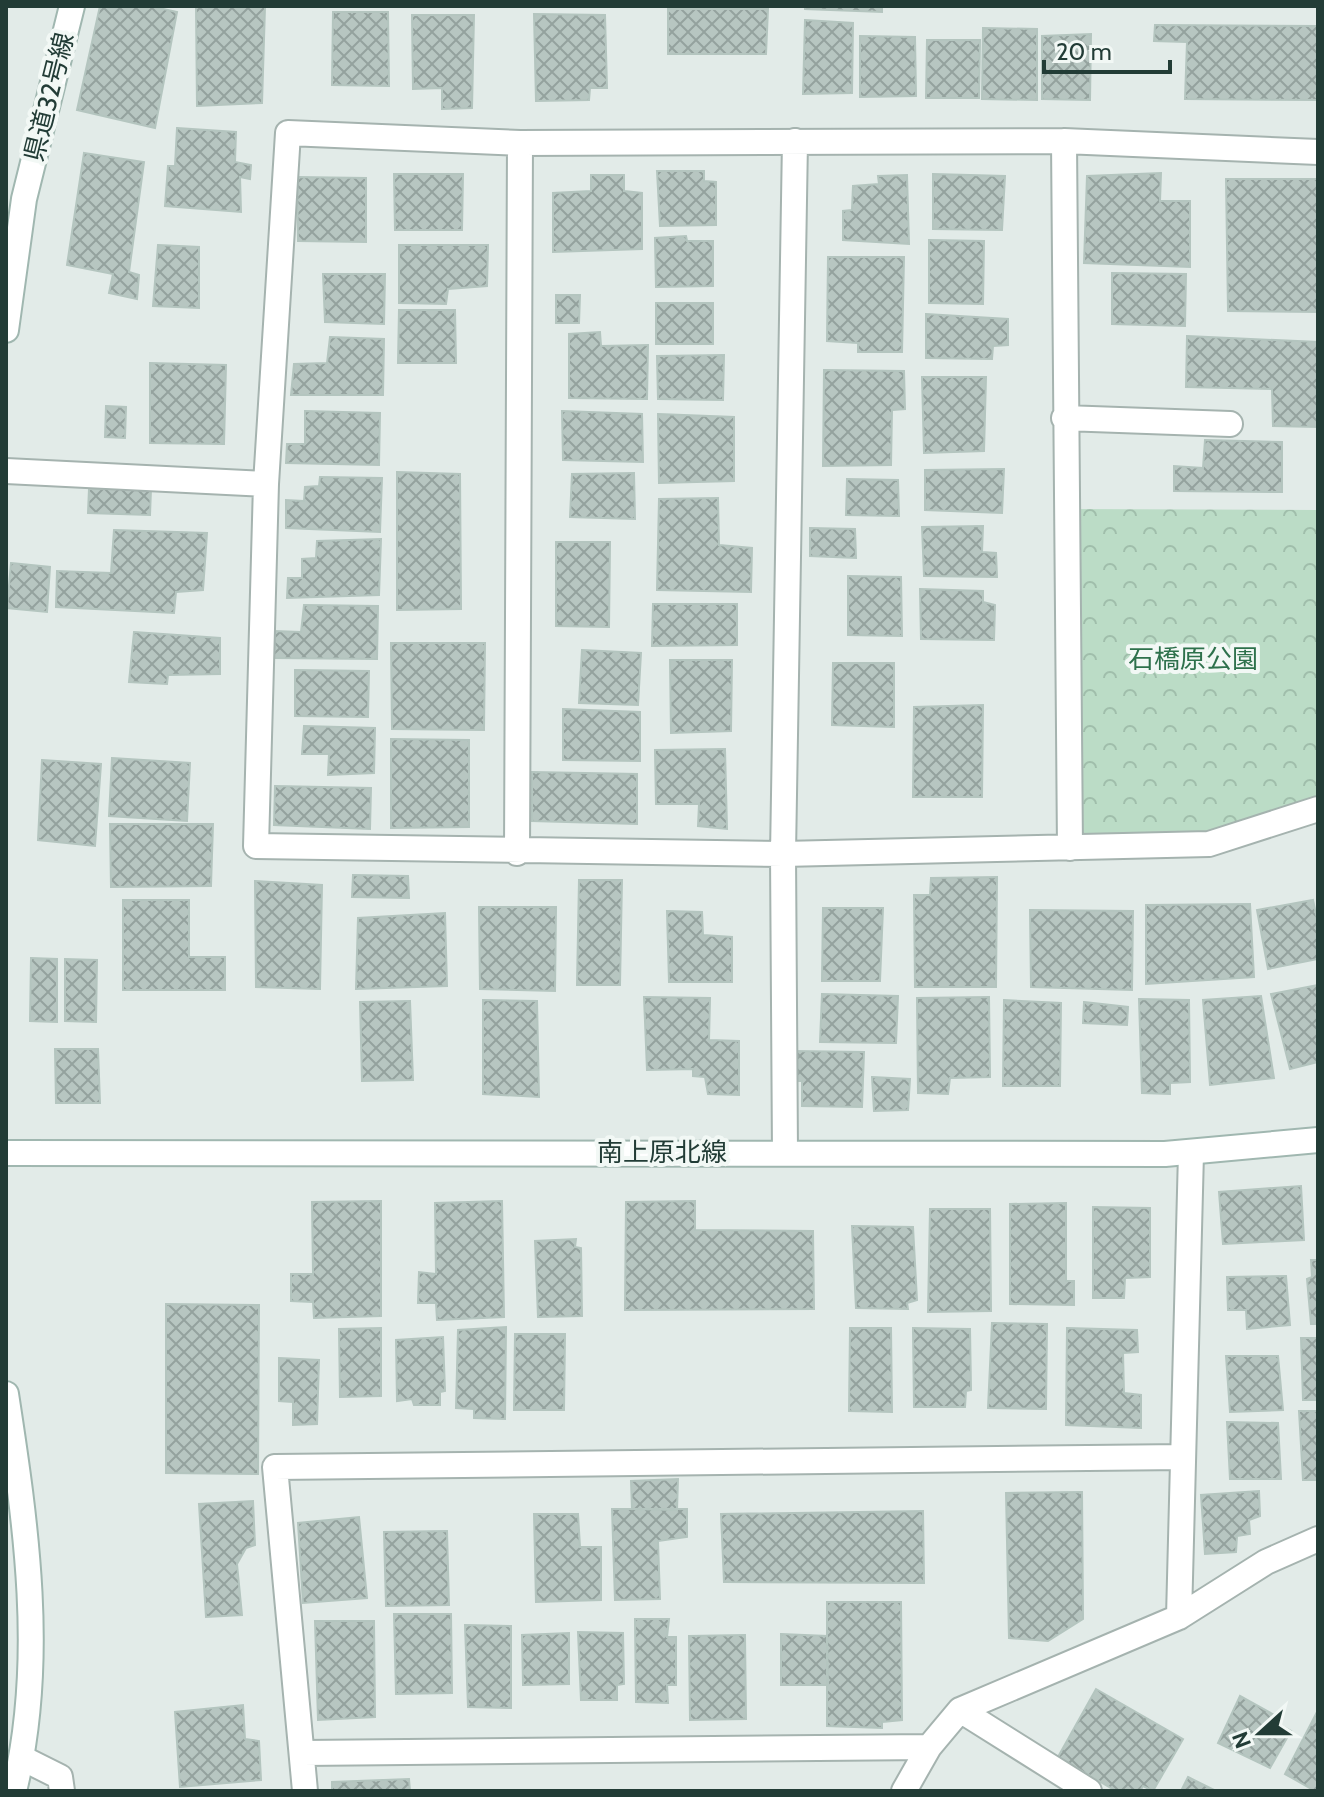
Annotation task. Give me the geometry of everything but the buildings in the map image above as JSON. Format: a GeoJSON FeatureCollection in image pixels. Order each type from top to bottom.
{"type":"FeatureCollection","features":[{"type":"Feature","properties":{"kind":"street","name":"県道32号線"},"geometry":{"type":"LineString","coordinates":[[6,330],[24,199],[72,6]]}},
{"type":"Feature","properties":{"kind":"street"},"geometry":{"type":"LineString","coordinates":[[1318,152],[1064,141],[520,143],[288,133],[266,484],[256,846],[517,853],[783,854],[1209,844],[1318,809]]}},
{"type":"Feature","properties":{"kind":"street"},"geometry":{"type":"LineString","coordinates":[[785,1153],[783,854],[795,141]]}},
{"type":"Feature","properties":{"kind":"street"},"geometry":{"type":"LineString","coordinates":[[1064,141],[1070,848]]}},
{"type":"Feature","properties":{"kind":"street"},"geometry":{"type":"LineString","coordinates":[[517,853],[520,143]]}},
{"type":"Feature","properties":{"kind":"street"},"geometry":{"type":"LineString","coordinates":[[1064,418],[1230,424]]}},
{"type":"Feature","properties":{"kind":"street"},"geometry":{"type":"LineString","coordinates":[[6,471],[266,484]]}},
{"type":"Feature","properties":{"kind":"street","name":"南上原北線"},"geometry":{"type":"LineString","coordinates":[[6,1153],[1191,1153],[1318,1140]]}},
{"type":"Feature","properties":{"kind":"street"},"geometry":{"type":"LineString","coordinates":[[1179,1617],[1191,1153]]}},
{"type":"Feature","properties":{"kind":"street"},"geometry":{"type":"LineString","coordinates":[[6,1394],[29,1566],[31,1643],[22,1758],[14,1791]]}},
{"type":"Feature","properties":{"kind":"street"},"geometry":{"type":"LineString","coordinates":[[305,1791],[275,1467],[1183,1457]]}},
{"type":"Feature","properties":{"kind":"street"},"geometry":{"type":"LineString","coordinates":[[904,1791],[929,1747],[960,1710],[1179,1617],[1266,1562],[1318,1539]]}},
{"type":"Feature","properties":{"kind":"street"},"geometry":{"type":"LineString","coordinates":[[960,1710],[1089,1791]]}},
{"type":"Feature","properties":{"kind":"street"},"geometry":{"type":"LineString","coordinates":[[303,1753],[929,1747]]}},
{"type":"Feature","properties":{"kind":"street"},"geometry":{"type":"LineString","coordinates":[[22,1758],[60,1777],[62,1791]]}},
{"type":"Feature","properties":{"kind":"green space","name":"石橋原公園"},"geometry":{"type":"Polygon","coordinates":[[[1067,509],[1318,510],[1318,809],[1209,844],[1070,848],[1067,509]]]}}]}
